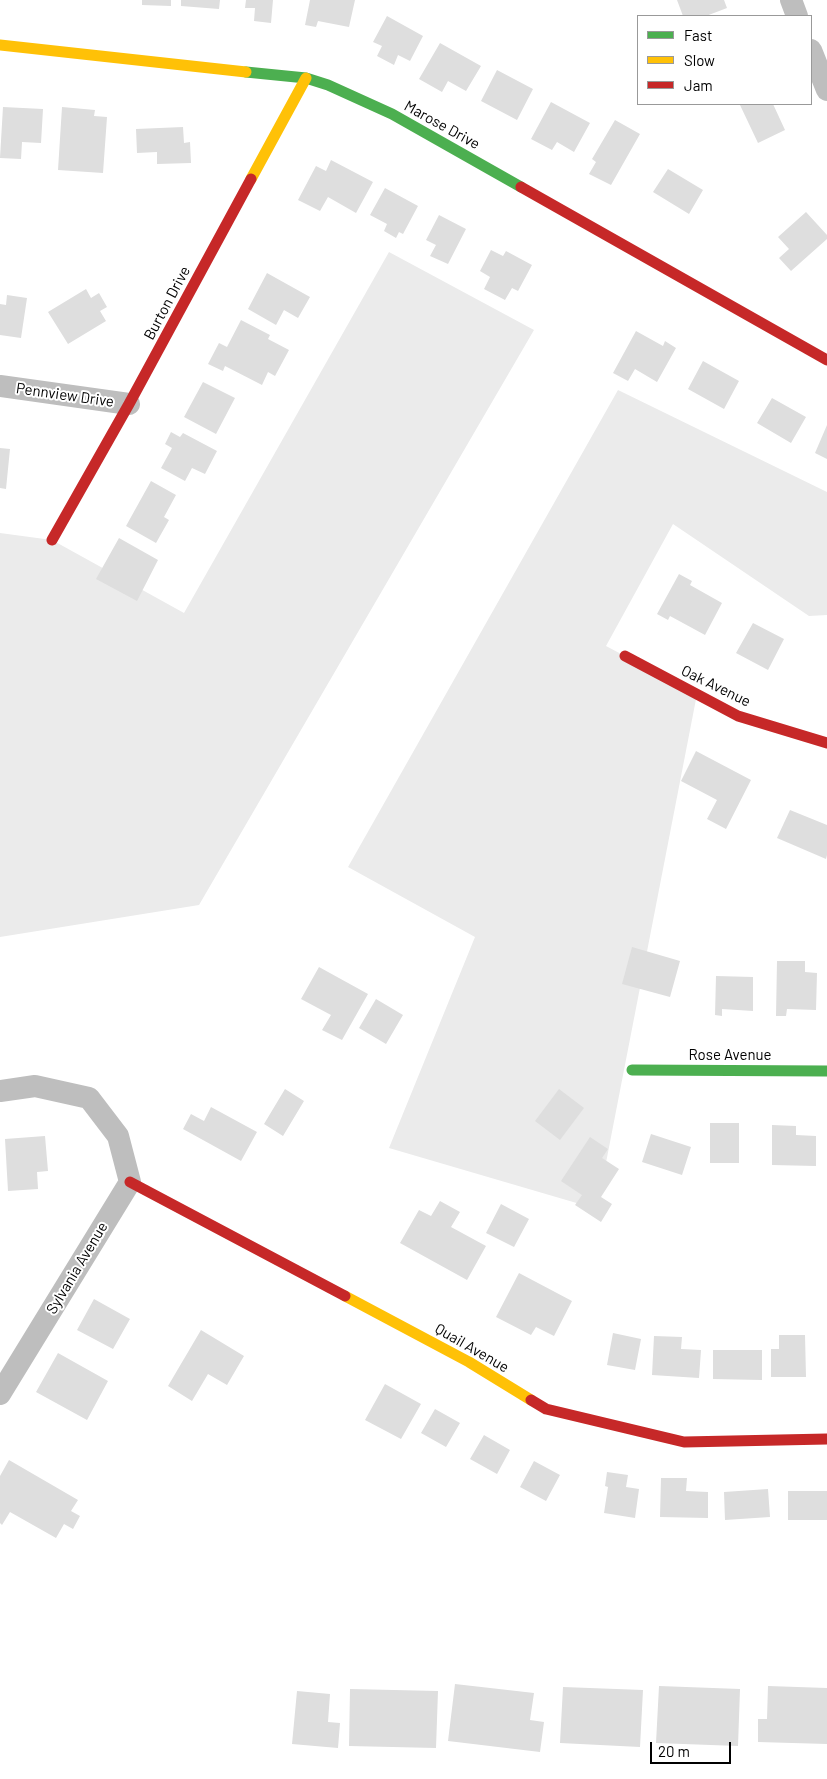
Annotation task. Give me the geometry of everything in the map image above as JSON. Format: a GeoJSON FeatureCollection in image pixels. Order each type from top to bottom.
{"type":"FeatureCollection","features":[{"type":"Feature","properties":{"kind":"street"},"geometry":{"type":"LineString","coordinates":[[791,0],[797,15]]}},
{"type":"Feature","properties":{"kind":"street","name":"Marose Drive"},"geometry":{"type":"LineString","coordinates":[[0,45],[306,78],[328,85],[392,114],[827,360]]}},
{"type":"Feature","properties":{"kind":"street"},"geometry":{"type":"LineString","coordinates":[[812,52],[827,90]]}},
{"type":"Feature","properties":{"kind":"street","name":"Burton Drive"},"geometry":{"type":"LineString","coordinates":[[52,540],[130,404],[306,78]]}},
{"type":"Feature","properties":{"kind":"street","name":"Pennview Drive"},"geometry":{"type":"LineString","coordinates":[[0,386],[130,404]]}},
{"type":"Feature","properties":{"kind":"street","name":"Oak Avenue"},"geometry":{"type":"LineString","coordinates":[[625,656],[738,716],[827,743]]}},
{"type":"Feature","properties":{"kind":"street","name":"Rose Avenue"},"geometry":{"type":"LineString","coordinates":[[632,1070],[827,1071]]}},
{"type":"Feature","properties":{"kind":"street"},"geometry":{"type":"LineString","coordinates":[[0,1091],[35,1086],[89,1098],[118,1136],[130,1182]]}},
{"type":"Feature","properties":{"kind":"street","name":"Sylvania Avenue"},"geometry":{"type":"LineString","coordinates":[[0,1394],[130,1182]]}},
{"type":"Feature","properties":{"kind":"street","name":"Quail Avenue"},"geometry":{"type":"LineString","coordinates":[[130,1182],[469,1362],[546,1409],[684,1442],[827,1439]]}},
{"type":"Feature","properties":{"kind":"shaded area"},"geometry":{"type":"Polygon","coordinates":[[[389,252],[534,330],[199,905],[0,937],[0,533],[52,540],[184,613],[389,252]]]}},
{"type":"Feature","properties":{"kind":"shaded area"},"geometry":{"type":"Polygon","coordinates":[[[618,390],[827,492],[827,615],[809,616],[673,524],[606,646],[697,694],[597,1209],[389,1148],[475,937],[348,867],[618,390]]]}},
{"type":"Feature","properties":{"kind":"building"},"geometry":{"type":"Polygon","coordinates":[[[142,0],[171,0],[171,6],[142,5],[142,0]]]}},
{"type":"Feature","properties":{"kind":"building"},"geometry":{"type":"Polygon","coordinates":[[[181,0],[220,0],[219,9],[181,6],[181,0]]]}},
{"type":"Feature","properties":{"kind":"building"},"geometry":{"type":"Polygon","coordinates":[[[246,0],[273,0],[271,23],[254,21],[255,8],[245,8],[246,0]]]}},
{"type":"Feature","properties":{"kind":"building"},"geometry":{"type":"Polygon","coordinates":[[[310,0],[355,0],[349,27],[318,21],[316,27],[305,25],[310,0]]]}},
{"type":"Feature","properties":{"kind":"building"},"geometry":{"type":"Polygon","coordinates":[[[677,0],[724,0],[727,8],[709,15],[683,15],[677,0]]]}},
{"type":"Feature","properties":{"kind":"building"},"geometry":{"type":"Polygon","coordinates":[[[387,16],[423,36],[410,61],[398,55],[394,65],[377,56],[382,46],[373,42],[387,16]]]}},
{"type":"Feature","properties":{"kind":"building"},"geometry":{"type":"Polygon","coordinates":[[[440,43],[481,66],[466,91],[448,81],[442,92],[419,79],[440,43]]]}},
{"type":"Feature","properties":{"kind":"building"},"geometry":{"type":"Polygon","coordinates":[[[497,70],[533,89],[517,120],[481,101],[497,70]]]}},
{"type":"Feature","properties":{"kind":"building"},"geometry":{"type":"Polygon","coordinates":[[[551,102],[590,123],[574,152],[557,142],[552,150],[531,139],[551,102]]]}},
{"type":"Feature","properties":{"kind":"building"},"geometry":{"type":"Polygon","coordinates":[[[740,105],[773,105],[785,130],[758,143],[740,105]]]}},
{"type":"Feature","properties":{"kind":"building"},"geometry":{"type":"Polygon","coordinates":[[[3,107],[43,109],[41,143],[22,142],[21,159],[0,158],[3,107]]]}},
{"type":"Feature","properties":{"kind":"building"},"geometry":{"type":"Polygon","coordinates":[[[62,107],[95,110],[94,116],[107,117],[103,173],[58,170],[62,107]]]}},
{"type":"Feature","properties":{"kind":"building"},"geometry":{"type":"Polygon","coordinates":[[[615,120],[640,134],[611,185],[589,174],[596,162],[592,159],[615,120]]]}},
{"type":"Feature","properties":{"kind":"building"},"geometry":{"type":"Polygon","coordinates":[[[183,127],[184,143],[190,142],[191,163],[157,164],[157,152],[137,153],[136,129],[183,127]]]}},
{"type":"Feature","properties":{"kind":"building"},"geometry":{"type":"Polygon","coordinates":[[[331,160],[373,182],[356,213],[328,197],[320,211],[298,200],[316,166],[326,171],[331,160]]]}},
{"type":"Feature","properties":{"kind":"building"},"geometry":{"type":"Polygon","coordinates":[[[668,169],[703,190],[689,214],[653,192],[668,169]]]}},
{"type":"Feature","properties":{"kind":"building"},"geometry":{"type":"Polygon","coordinates":[[[385,188],[418,206],[403,234],[399,232],[396,238],[384,231],[387,224],[370,215],[385,188]]]}},
{"type":"Feature","properties":{"kind":"building"},"geometry":{"type":"Polygon","coordinates":[[[806,212],[827,235],[827,239],[791,271],[779,258],[789,249],[778,237],[806,212]]]}},
{"type":"Feature","properties":{"kind":"building"},"geometry":{"type":"Polygon","coordinates":[[[439,215],[466,229],[448,264],[430,256],[436,245],[426,240],[439,215]]]}},
{"type":"Feature","properties":{"kind":"building"},"geometry":{"type":"Polygon","coordinates":[[[491,250],[503,256],[506,251],[532,265],[518,291],[512,288],[505,300],[484,289],[490,277],[480,271],[491,250]]]}},
{"type":"Feature","properties":{"kind":"building"},"geometry":{"type":"Polygon","coordinates":[[[267,273],[310,297],[298,318],[284,310],[276,325],[248,309],[267,273]]]}},
{"type":"Feature","properties":{"kind":"building"},"geometry":{"type":"Polygon","coordinates":[[[86,289],[91,298],[99,293],[107,307],[100,311],[106,321],[68,344],[48,312],[86,289]]]}},
{"type":"Feature","properties":{"kind":"building"},"geometry":{"type":"Polygon","coordinates":[[[7,295],[27,298],[21,338],[0,335],[0,304],[6,305],[7,295]]]}},
{"type":"Feature","properties":{"kind":"building"},"geometry":{"type":"Polygon","coordinates":[[[241,320],[270,335],[268,339],[289,350],[275,376],[268,372],[262,385],[225,366],[223,371],[208,364],[219,343],[227,347],[241,320]]]}},
{"type":"Feature","properties":{"kind":"building"},"geometry":{"type":"Polygon","coordinates":[[[636,331],[663,346],[665,341],[676,348],[657,382],[635,369],[628,381],[613,373],[636,331]]]}},
{"type":"Feature","properties":{"kind":"building"},"geometry":{"type":"Polygon","coordinates":[[[703,361],[739,381],[724,409],[688,389],[703,361]]]}},
{"type":"Feature","properties":{"kind":"building"},"geometry":{"type":"Polygon","coordinates":[[[203,382],[235,398],[216,434],[184,417],[203,382]]]}},
{"type":"Feature","properties":{"kind":"building"},"geometry":{"type":"Polygon","coordinates":[[[772,398],[806,417],[791,443],[757,423],[772,398]]]}},
{"type":"Feature","properties":{"kind":"building"},"geometry":{"type":"Polygon","coordinates":[[[827,425],[827,459],[815,453],[827,425]]]}},
{"type":"Feature","properties":{"kind":"building"},"geometry":{"type":"Polygon","coordinates":[[[171,432],[180,437],[183,433],[217,451],[205,474],[192,468],[185,481],[161,468],[172,448],[165,444],[171,432]]]}},
{"type":"Feature","properties":{"kind":"building"},"geometry":{"type":"Polygon","coordinates":[[[0,448],[10,449],[6,489],[0,488],[0,448]]]}},
{"type":"Feature","properties":{"kind":"building"},"geometry":{"type":"Polygon","coordinates":[[[151,481],[176,495],[164,517],[169,520],[156,543],[126,526],[151,481]]]}},
{"type":"Feature","properties":{"kind":"building"},"geometry":{"type":"Polygon","coordinates":[[[119,538],[158,560],[137,601],[96,579],[119,538]]]}},
{"type":"Feature","properties":{"kind":"building"},"geometry":{"type":"Polygon","coordinates":[[[679,574],[692,581],[690,585],[722,603],[705,635],[670,616],[668,620],[657,614],[679,574]]]}},
{"type":"Feature","properties":{"kind":"building"},"geometry":{"type":"Polygon","coordinates":[[[753,623],[784,639],[768,670],[736,653],[753,623]]]}},
{"type":"Feature","properties":{"kind":"building"},"geometry":{"type":"Polygon","coordinates":[[[696,751],[751,780],[726,829],[707,819],[717,800],[681,781],[696,751]]]}},
{"type":"Feature","properties":{"kind":"building"},"geometry":{"type":"Polygon","coordinates":[[[790,810],[827,825],[826,859],[777,838],[790,810]]]}},
{"type":"Feature","properties":{"kind":"building"},"geometry":{"type":"Polygon","coordinates":[[[632,947],[680,961],[670,997],[622,984],[632,947]]]}},
{"type":"Feature","properties":{"kind":"building"},"geometry":{"type":"Polygon","coordinates":[[[777,961],[805,961],[805,972],[817,973],[816,1010],[787,1009],[786,1016],[776,1016],[777,961]]]}},
{"type":"Feature","properties":{"kind":"building"},"geometry":{"type":"Polygon","coordinates":[[[319,967],[368,994],[342,1040],[322,1030],[331,1015],[301,999],[319,967]]]}},
{"type":"Feature","properties":{"kind":"building"},"geometry":{"type":"Polygon","coordinates":[[[716,976],[753,977],[753,1011],[722,1009],[722,1016],[715,1015],[716,976]]]}},
{"type":"Feature","properties":{"kind":"building"},"geometry":{"type":"Polygon","coordinates":[[[376,999],[403,1015],[386,1044],[359,1028],[376,999]]]}},
{"type":"Feature","properties":{"kind":"building"},"geometry":{"type":"Polygon","coordinates":[[[285,1089],[304,1101],[283,1136],[264,1124],[285,1089]]]}},
{"type":"Feature","properties":{"kind":"building"},"geometry":{"type":"Polygon","coordinates":[[[559,1089],[584,1108],[560,1140],[535,1121],[559,1089]]]}},
{"type":"Feature","properties":{"kind":"building"},"geometry":{"type":"Polygon","coordinates":[[[211,1107],[257,1132],[241,1161],[183,1129],[191,1114],[204,1121],[211,1107]]]}},
{"type":"Feature","properties":{"kind":"building"},"geometry":{"type":"Polygon","coordinates":[[[710,1123],[739,1123],[739,1163],[710,1163],[710,1123]]]}},
{"type":"Feature","properties":{"kind":"building"},"geometry":{"type":"Polygon","coordinates":[[[772,1125],[796,1126],[796,1135],[816,1136],[816,1166],[772,1165],[772,1125]]]}},
{"type":"Feature","properties":{"kind":"building"},"geometry":{"type":"Polygon","coordinates":[[[651,1134],[691,1147],[682,1175],[642,1162],[651,1134]]]}},
{"type":"Feature","properties":{"kind":"building"},"geometry":{"type":"Polygon","coordinates":[[[45,1136],[48,1171],[37,1172],[38,1189],[8,1191],[5,1139],[45,1136]]]}},
{"type":"Feature","properties":{"kind":"building"},"geometry":{"type":"Polygon","coordinates":[[[590,1137],[608,1149],[602,1158],[619,1169],[601,1197],[612,1204],[601,1222],[575,1205],[582,1195],[561,1181],[590,1137]]]}},
{"type":"Feature","properties":{"kind":"building"},"geometry":{"type":"Polygon","coordinates":[[[440,1201],[460,1212],[451,1227],[486,1246],[467,1280],[400,1243],[419,1210],[431,1216],[440,1201]]]}},
{"type":"Feature","properties":{"kind":"building"},"geometry":{"type":"Polygon","coordinates":[[[501,1204],[529,1219],[514,1247],[486,1233],[501,1204]]]}},
{"type":"Feature","properties":{"kind":"building"},"geometry":{"type":"Polygon","coordinates":[[[519,1273],[572,1301],[554,1336],[536,1327],[531,1335],[496,1317],[519,1273]]]}},
{"type":"Feature","properties":{"kind":"building"},"geometry":{"type":"Polygon","coordinates":[[[94,1299],[130,1319],[113,1349],[77,1330],[94,1299]]]}},
{"type":"Feature","properties":{"kind":"building"},"geometry":{"type":"Polygon","coordinates":[[[201,1330],[244,1356],[227,1385],[208,1374],[192,1401],[168,1386],[201,1330]]]}},
{"type":"Feature","properties":{"kind":"building"},"geometry":{"type":"Polygon","coordinates":[[[613,1333],[641,1339],[635,1370],[607,1365],[613,1333]]]}},
{"type":"Feature","properties":{"kind":"building"},"geometry":{"type":"Polygon","coordinates":[[[779,1335],[805,1335],[806,1377],[771,1377],[771,1349],[779,1349],[779,1335]]]}},
{"type":"Feature","properties":{"kind":"building"},"geometry":{"type":"Polygon","coordinates":[[[654,1336],[682,1337],[681,1349],[701,1350],[699,1378],[652,1375],[654,1336]]]}},
{"type":"Feature","properties":{"kind":"building"},"geometry":{"type":"Polygon","coordinates":[[[713,1350],[762,1350],[762,1380],[713,1379],[713,1350]]]}},
{"type":"Feature","properties":{"kind":"building"},"geometry":{"type":"Polygon","coordinates":[[[58,1353],[108,1381],[87,1420],[36,1392],[58,1353]]]}},
{"type":"Feature","properties":{"kind":"building"},"geometry":{"type":"Polygon","coordinates":[[[385,1384],[421,1404],[401,1439],[365,1420],[385,1384]]]}},
{"type":"Feature","properties":{"kind":"building"},"geometry":{"type":"Polygon","coordinates":[[[435,1409],[460,1423],[446,1447],[421,1433],[435,1409]]]}},
{"type":"Feature","properties":{"kind":"building"},"geometry":{"type":"Polygon","coordinates":[[[484,1435],[510,1450],[497,1474],[470,1459],[484,1435]]]}},
{"type":"Feature","properties":{"kind":"building"},"geometry":{"type":"Polygon","coordinates":[[[9,1460],[78,1500],[71,1511],[80,1516],[73,1529],[64,1524],[56,1538],[10,1512],[2,1525],[0,1523],[0,1476],[9,1460]]]}},
{"type":"Feature","properties":{"kind":"building"},"geometry":{"type":"Polygon","coordinates":[[[534,1461],[560,1475],[546,1501],[520,1487],[534,1461]]]}},
{"type":"Feature","properties":{"kind":"building"},"geometry":{"type":"Polygon","coordinates":[[[607,1472],[628,1475],[626,1487],[639,1489],[635,1518],[604,1513],[608,1487],[605,1486],[607,1472]]]}},
{"type":"Feature","properties":{"kind":"building"},"geometry":{"type":"Polygon","coordinates":[[[661,1478],[687,1478],[686,1491],[708,1492],[708,1518],[660,1517],[661,1478]]]}},
{"type":"Feature","properties":{"kind":"building"},"geometry":{"type":"Polygon","coordinates":[[[768,1489],[770,1517],[725,1520],[724,1492],[768,1489]]]}},
{"type":"Feature","properties":{"kind":"building"},"geometry":{"type":"Polygon","coordinates":[[[788,1491],[827,1491],[827,1520],[788,1520],[788,1491]]]}},
{"type":"Feature","properties":{"kind":"building"},"geometry":{"type":"Polygon","coordinates":[[[455,1684],[534,1693],[530,1720],[544,1722],[540,1752],[448,1741],[455,1684]]]}},
{"type":"Feature","properties":{"kind":"building"},"geometry":{"type":"Polygon","coordinates":[[[659,1686],[740,1689],[738,1746],[656,1743],[659,1686]]]}},
{"type":"Feature","properties":{"kind":"building"},"geometry":{"type":"Polygon","coordinates":[[[768,1686],[827,1688],[827,1744],[758,1742],[758,1719],[767,1719],[768,1686]]]}},
{"type":"Feature","properties":{"kind":"building"},"geometry":{"type":"Polygon","coordinates":[[[563,1687],[643,1690],[640,1747],[560,1743],[563,1687]]]}},
{"type":"Feature","properties":{"kind":"building"},"geometry":{"type":"Polygon","coordinates":[[[350,1689],[438,1691],[436,1748],[349,1746],[350,1689]]]}},
{"type":"Feature","properties":{"kind":"building"},"geometry":{"type":"Polygon","coordinates":[[[297,1691],[330,1694],[328,1722],[340,1723],[338,1748],[292,1744],[297,1691]]]}},
{"type":"Feature","properties":{"kind":"traffic: fast"},"geometry":{"type":"LineString","coordinates":[[246,72],[306,78],[328,85],[392,114],[521,187]]}},
{"type":"Feature","properties":{"kind":"traffic: fast"},"geometry":{"type":"LineString","coordinates":[[632,1070],[827,1071]]}},
{"type":"Feature","properties":{"kind":"traffic: slow"},"geometry":{"type":"LineString","coordinates":[[0,45],[246,72]]}},
{"type":"Feature","properties":{"kind":"traffic: slow"},"geometry":{"type":"LineString","coordinates":[[251,179],[306,78]]}},
{"type":"Feature","properties":{"kind":"traffic: slow"},"geometry":{"type":"LineString","coordinates":[[345,1296],[469,1362],[531,1400]]}},
{"type":"Feature","properties":{"kind":"traffic: jam"},"geometry":{"type":"LineString","coordinates":[[52,540],[129,404],[251,179]]}},
{"type":"Feature","properties":{"kind":"traffic: jam"},"geometry":{"type":"LineString","coordinates":[[521,187],[827,360]]}},
{"type":"Feature","properties":{"kind":"traffic: jam"},"geometry":{"type":"LineString","coordinates":[[625,656],[738,716],[827,743]]}},
{"type":"Feature","properties":{"kind":"traffic: jam"},"geometry":{"type":"LineString","coordinates":[[130,1182],[345,1296]]}},
{"type":"Feature","properties":{"kind":"traffic: jam"},"geometry":{"type":"LineString","coordinates":[[531,1400],[546,1409],[684,1442],[827,1439]]}}]}
